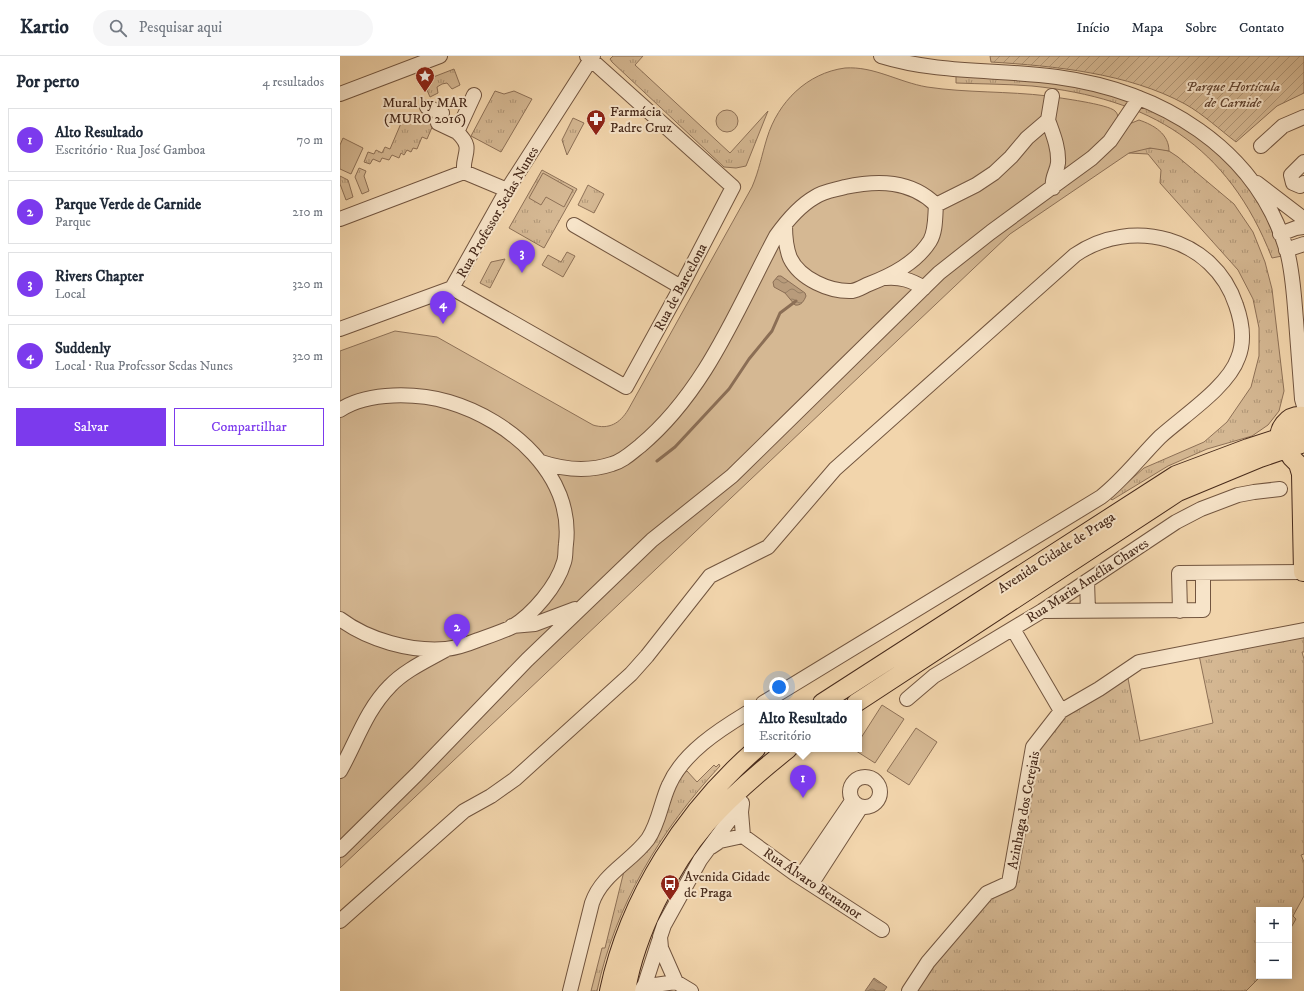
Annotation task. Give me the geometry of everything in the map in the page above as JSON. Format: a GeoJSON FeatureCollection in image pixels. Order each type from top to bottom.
{"type":"FeatureCollection","features":[{"type":"Feature","properties":{"kind":"main road"},"geometry":{"type":"LineString","coordinates":[[1300,410],[1283,424],[1294,457],[1304,572]]}},
{"type":"Feature","properties":{"kind":"main road","name":"Avenida Cidade de Praga"},"geometry":{"type":"LineString","coordinates":[[1294,457],[1304,430]]}},
{"type":"Feature","properties":{"kind":"main road","name":"Avenida Cidade de Praga"},"geometry":{"type":"LineString","coordinates":[[861,700],[1178,492],[1294,457],[1304,443]]}},
{"type":"Feature","properties":{"kind":"main road","name":"Avenida Cidade de Praga"},"geometry":{"type":"LineString","coordinates":[[827,700],[1176,475],[1294,457]]}},
{"type":"Feature","properties":{"kind":"main road"},"geometry":{"type":"LineString","coordinates":[[610,991],[613,975],[627,932],[662,860],[698,808],[729,772],[752,752]]}},
{"type":"Feature","properties":{"kind":"main road"},"geometry":{"type":"LineString","coordinates":[[626,991],[634,958],[642,937],[677,866],[707,823],[750,779],[784,752]]}},
{"type":"Feature","properties":{"kind":"street"},"geometry":{"type":"LineString","coordinates":[[881,56],[918,65],[953,63],[1097,84],[1139,98],[1177,116],[1204,132],[1229,154],[1248,176],[1272,214],[1286,250],[1293,288],[1300,410]]}},
{"type":"Feature","properties":{"kind":"street"},"geometry":{"type":"LineString","coordinates":[[340,94],[435,57]]}},
{"type":"Feature","properties":{"kind":"street","name":"Rua de Barcelona"},"geometry":{"type":"LineString","coordinates":[[452,288],[626,387],[681,287],[733,186],[590,57]]}},
{"type":"Feature","properties":{"kind":"street","name":"Rua Professor Sedas Nunes"},"geometry":{"type":"LineString","coordinates":[[340,329],[452,288],[507,190],[590,57]]}},
{"type":"Feature","properties":{"kind":"street"},"geometry":{"type":"LineString","coordinates":[[457,132],[474,95]]}},
{"type":"Feature","properties":{"kind":"street"},"geometry":{"type":"LineString","coordinates":[[1052,96],[1048,120],[1056,143],[1058,164],[1052,181],[1053,188]]}},
{"type":"Feature","properties":{"kind":"street"},"geometry":{"type":"LineString","coordinates":[[340,850],[417,774],[580,607],[652,540],[732,476],[939,273],[991,232],[1092,158],[1110,141],[1139,98]]}},
{"type":"Feature","properties":{"kind":"street"},"geometry":{"type":"LineString","coordinates":[[427,106],[442,113],[438,123],[457,132],[468,145],[468,153],[464,159],[464,172]]}},
{"type":"Feature","properties":{"kind":"street"},"geometry":{"type":"LineString","coordinates":[[1261,146],[1283,126],[1304,117]]}},
{"type":"Feature","properties":{"kind":"street"},"geometry":{"type":"LineString","coordinates":[[936,205],[976,186],[994,173],[1011,157],[1027,138],[1048,120]]}},
{"type":"Feature","properties":{"kind":"street"},"geometry":{"type":"LineString","coordinates":[[1304,162],[1291,174],[1293,183],[1300,186],[1304,183]]}},
{"type":"Feature","properties":{"kind":"street"},"geometry":{"type":"LineString","coordinates":[[340,219],[464,172],[507,190]]}},
{"type":"Feature","properties":{"kind":"street"},"geometry":{"type":"LineString","coordinates":[[1248,176],[1304,220]]}},
{"type":"Feature","properties":{"kind":"street"},"geometry":{"type":"LineString","coordinates":[[541,462],[565,469],[587,470],[613,464],[624,459],[652,436],[687,394],[731,326],[774,240],[785,225],[816,196],[831,190],[876,182],[897,184],[921,192],[936,205]]}},
{"type":"Feature","properties":{"kind":"street"},"geometry":{"type":"LineString","coordinates":[[785,225],[786,245],[793,262],[801,272],[817,283],[832,288],[853,291],[897,272],[914,259],[930,240],[935,225],[936,205]]}},
{"type":"Feature","properties":{"kind":"street"},"geometry":{"type":"LineString","coordinates":[[574,225],[681,287]]}},
{"type":"Feature","properties":{"kind":"street"},"geometry":{"type":"LineString","coordinates":[[1280,234],[1296,228],[1304,227]]}},
{"type":"Feature","properties":{"kind":"street"},"geometry":{"type":"LineString","coordinates":[[340,921],[464,811],[496,793],[515,779],[631,674],[648,656],[710,576],[768,547],[834,469],[1075,255],[1085,248],[1106,239],[1127,235],[1144,235],[1157,236],[1176,242],[1197,253],[1210,263],[1231,291],[1241,325],[1242,341],[1238,358],[1232,371],[1222,382],[1161,437],[1133,467],[1101,497],[768,700]]}},
{"type":"Feature","properties":{"kind":"street"},"geometry":{"type":"LineString","coordinates":[[1286,250],[1304,244]]}},
{"type":"Feature","properties":{"kind":"street"},"geometry":{"type":"LineString","coordinates":[[885,278],[898,278],[912,281],[924,288]]}},
{"type":"Feature","properties":{"kind":"street"},"geometry":{"type":"LineString","coordinates":[[340,772],[369,714],[390,686],[408,672],[447,649],[472,642],[512,626],[523,619],[540,601],[554,582],[564,562],[567,537],[566,516],[554,481],[541,462],[505,430],[494,423],[462,406],[434,398],[403,396],[384,397],[360,401],[341,408]]}},
{"type":"Feature","properties":{"kind":"street","name":"Rua Maria Amélia Chaves"},"geometry":{"type":"LineString","coordinates":[[907,699],[934,676],[1042,610],[1188,515],[1238,496],[1254,492],[1280,490]]}},
{"type":"Feature","properties":{"kind":"street"},"geometry":{"type":"LineString","coordinates":[[1180,610],[1180,573],[1304,572]]}},
{"type":"Feature","properties":{"kind":"street"},"geometry":{"type":"LineString","coordinates":[[1042,610],[1204,610],[1204,573]]}},
{"type":"Feature","properties":{"kind":"street"},"geometry":{"type":"LineString","coordinates":[[1087,581],[1088,610]]}},
{"type":"Feature","properties":{"kind":"street"},"geometry":{"type":"LineString","coordinates":[[512,626],[535,624],[580,607]]}},
{"type":"Feature","properties":{"kind":"street"},"geometry":{"type":"LineString","coordinates":[[340,620],[348,625],[396,644],[421,648],[447,649]]}},
{"type":"Feature","properties":{"kind":"street"},"geometry":{"type":"LineString","coordinates":[[1013,628],[1061,711]]}},
{"type":"Feature","properties":{"kind":"street","name":"Azinhaga dos Cerejais"},"geometry":{"type":"LineString","coordinates":[[908,991],[928,962],[987,893],[1009,883],[1033,747],[1061,711],[1099,689],[1139,662],[1304,630]]}},
{"type":"Feature","properties":{"kind":"street"},"geometry":{"type":"LineString","coordinates":[[570,991],[592,903],[598,889],[605,880],[647,840],[655,826],[670,783],[688,759],[712,736],[744,715]]}},
{"type":"Feature","properties":{"kind":"street"},"geometry":{"type":"LineString","coordinates":[[641,991],[645,984],[670,911],[709,848],[742,803],[763,769]]}},
{"type":"Feature","properties":{"kind":"street"},"geometry":{"type":"LineString","coordinates":[[709,848],[720,841],[743,836],[741,812],[742,803]]}},
{"type":"Feature","properties":{"kind":"street"},"geometry":{"type":"LineString","coordinates":[[806,880],[857,804]]}},
{"type":"Feature","properties":{"kind":"street","name":"Rua Álvaro Benamor"},"geometry":{"type":"LineString","coordinates":[[743,836],[882,930]]}},
{"type":"Feature","properties":{"kind":"street"},"geometry":{"type":"LineString","coordinates":[[660,938],[661,948],[676,982],[691,991]]}},
{"type":"Feature","properties":{"kind":"street"},"geometry":{"type":"LineString","coordinates":[[641,991],[655,985],[676,982]]}},
{"type":"Feature","properties":{"kind":"green space"},"geometry":{"type":"Polygon","coordinates":[[[613,56],[643,56],[635,65],[730,153],[768,111],[746,166],[736,168],[724,167],[612,62],[610,59],[613,56]]]}},
{"type":"Feature","properties":{"kind":"green space","name":"Parque Hortícula de Carnide"},"geometry":{"type":"Polygon","coordinates":[[[990,56],[1304,56],[1304,93],[1277,106],[1236,142],[1192,108],[1163,93],[1115,78],[1090,73],[1040,66],[991,62],[990,56]]]}},
{"type":"Feature","properties":{"kind":"green space"},"geometry":{"type":"Polygon","coordinates":[[[845,68],[866,69],[927,87],[1048,96],[1111,108],[1118,115],[1117,120],[1129,124],[1139,120],[1160,131],[1166,140],[1169,151],[1150,148],[1129,153],[1010,234],[340,868],[340,351],[395,331],[437,337],[593,425],[604,427],[618,422],[628,410],[752,187],[759,169],[767,138],[778,113],[786,101],[807,83],[818,76],[845,68]]]}},
{"type":"Feature","properties":{"kind":"green space"},"geometry":{"type":"Polygon","coordinates":[[[454,69],[460,85],[452,89],[447,83],[442,84],[437,87],[438,93],[430,97],[423,81],[454,69]]]}},
{"type":"Feature","properties":{"kind":"green space"},"geometry":{"type":"Polygon","coordinates":[[[956,75],[1052,81],[1118,95],[1184,126],[1236,169],[1262,206],[1282,256],[1272,258],[1254,219],[1233,185],[1208,157],[1180,134],[1148,116],[1113,102],[1074,92],[1032,86],[956,83],[956,75]]]}},
{"type":"Feature","properties":{"kind":"green space"},"geometry":{"type":"Polygon","coordinates":[[[495,91],[504,94],[514,91],[532,99],[501,152],[471,136],[495,91]]]}},
{"type":"Feature","properties":{"kind":"green space"},"geometry":{"type":"Polygon","coordinates":[[[727,110],[735,113],[738,121],[735,129],[727,132],[719,129],[716,121],[719,113],[727,110]]]}},
{"type":"Feature","properties":{"kind":"green space"},"geometry":{"type":"Polygon","coordinates":[[[415,117],[433,125],[427,139],[422,137],[417,149],[413,148],[411,152],[407,150],[404,155],[401,153],[399,158],[392,155],[389,160],[382,158],[380,162],[373,159],[370,164],[364,162],[368,152],[374,154],[376,150],[382,153],[385,147],[390,149],[402,121],[407,124],[409,120],[413,122],[415,117]]]}},
{"type":"Feature","properties":{"kind":"green space"},"geometry":{"type":"Polygon","coordinates":[[[573,118],[584,123],[567,155],[562,140],[573,118]]]}},
{"type":"Feature","properties":{"kind":"green space"},"geometry":{"type":"Polygon","coordinates":[[[343,138],[363,148],[351,174],[340,169],[340,145],[343,138]]]}},
{"type":"Feature","properties":{"kind":"green space"},"geometry":{"type":"Polygon","coordinates":[[[1156,148],[1169,151],[1178,157],[1234,204],[1253,232],[1265,262],[1272,289],[1284,391],[1279,411],[1268,425],[1252,436],[1207,449],[1168,466],[1112,500],[1110,498],[1144,468],[1204,442],[1227,422],[1251,387],[1259,356],[1259,328],[1253,299],[1238,270],[1160,183],[1161,170],[1148,154],[1129,153],[1142,149],[1156,148]]]}},
{"type":"Feature","properties":{"kind":"green space"},"geometry":{"type":"Polygon","coordinates":[[[359,168],[366,171],[364,176],[369,191],[362,194],[355,177],[359,168]]]}},
{"type":"Feature","properties":{"kind":"green space"},"geometry":{"type":"Polygon","coordinates":[[[542,170],[577,189],[544,248],[509,228],[542,170]]]}},
{"type":"Feature","properties":{"kind":"green space"},"geometry":{"type":"Polygon","coordinates":[[[543,173],[573,190],[564,207],[546,197],[541,205],[529,198],[543,173]]]}},
{"type":"Feature","properties":{"kind":"green space"},"geometry":{"type":"Polygon","coordinates":[[[340,176],[348,180],[353,197],[346,200],[340,184],[340,176]]]}},
{"type":"Feature","properties":{"kind":"green space"},"geometry":{"type":"Polygon","coordinates":[[[588,185],[604,194],[594,213],[578,205],[588,185]]]}},
{"type":"Feature","properties":{"kind":"green space"},"geometry":{"type":"Polygon","coordinates":[[[567,252],[575,256],[563,277],[542,265],[548,255],[561,262],[567,252]]]}},
{"type":"Feature","properties":{"kind":"green space"},"geometry":{"type":"Polygon","coordinates":[[[505,259],[490,288],[480,283],[491,262],[505,259]]]}},
{"type":"Feature","properties":{"kind":"green space"},"geometry":{"type":"Polygon","coordinates":[[[1304,634],[1304,652],[1302,652],[1304,659],[1304,854],[1301,855],[1304,862],[1304,896],[1293,916],[1296,919],[1292,926],[1292,907],[1256,907],[1256,979],[1258,979],[1246,991],[912,991],[989,898],[1013,885],[1036,749],[1064,714],[1127,673],[1140,741],[1213,723],[1199,655],[1304,634]]]}},
{"type":"Feature","properties":{"kind":"green space"},"geometry":{"type":"Polygon","coordinates":[[[882,705],[904,719],[875,763],[858,752],[862,752],[862,736],[882,705]]]}},
{"type":"Feature","properties":{"kind":"green space"},"geometry":{"type":"Polygon","coordinates":[[[916,728],[937,742],[909,785],[887,771],[916,728]]]}},
{"type":"Feature","properties":{"kind":"green space"},"geometry":{"type":"Polygon","coordinates":[[[719,764],[720,766],[678,816],[643,870],[628,899],[616,929],[605,960],[597,991],[591,991],[602,948],[605,948],[624,871],[666,811],[676,785],[685,772],[687,771],[697,782],[714,765],[716,767],[719,764]]]}},
{"type":"Feature","properties":{"kind":"water"},"geometry":{"type":"Polygon","coordinates":[[[778,276],[781,276],[805,293],[806,296],[802,303],[795,305],[785,293],[774,287],[773,282],[778,276]]]}},
{"type":"Feature","properties":{"kind":"water"},"geometry":{"type":"Polygon","coordinates":[[[874,978],[887,987],[884,991],[865,991],[874,978]]]}},
{"type":"Feature","properties":{"kind":"waterway"},"geometry":{"type":"LineString","coordinates":[[657,461],[675,447],[729,389],[749,359],[772,331],[780,313],[796,301]]}},
{"type":"Feature","properties":{"kind":"place","name":"Mural by MAR (MURO 2016)"},"geometry":{"type":"Point","coordinates":[425,93]}},
{"type":"Feature","properties":{"kind":"place","name":"Farmácia Padre Cruz"},"geometry":{"type":"Point","coordinates":[596,136]}},
{"type":"Feature","properties":{"kind":"place","name":"Rivers Chapter"},"geometry":{"type":"Point","coordinates":[522,273]}},
{"type":"Feature","properties":{"kind":"place","name":"Suddenly"},"geometry":{"type":"Point","coordinates":[443,324]}},
{"type":"Feature","properties":{"kind":"place","name":"Parque Verde de Carnide"},"geometry":{"type":"Point","coordinates":[457,647]}},
{"type":"Feature","properties":{"kind":"place","name":"Alto Resultado"},"geometry":{"type":"Point","coordinates":[803,798]}},
{"type":"Feature","properties":{"kind":"place","name":"Avenida Cidade de Praga"},"geometry":{"type":"Point","coordinates":[670,901]}}]}
